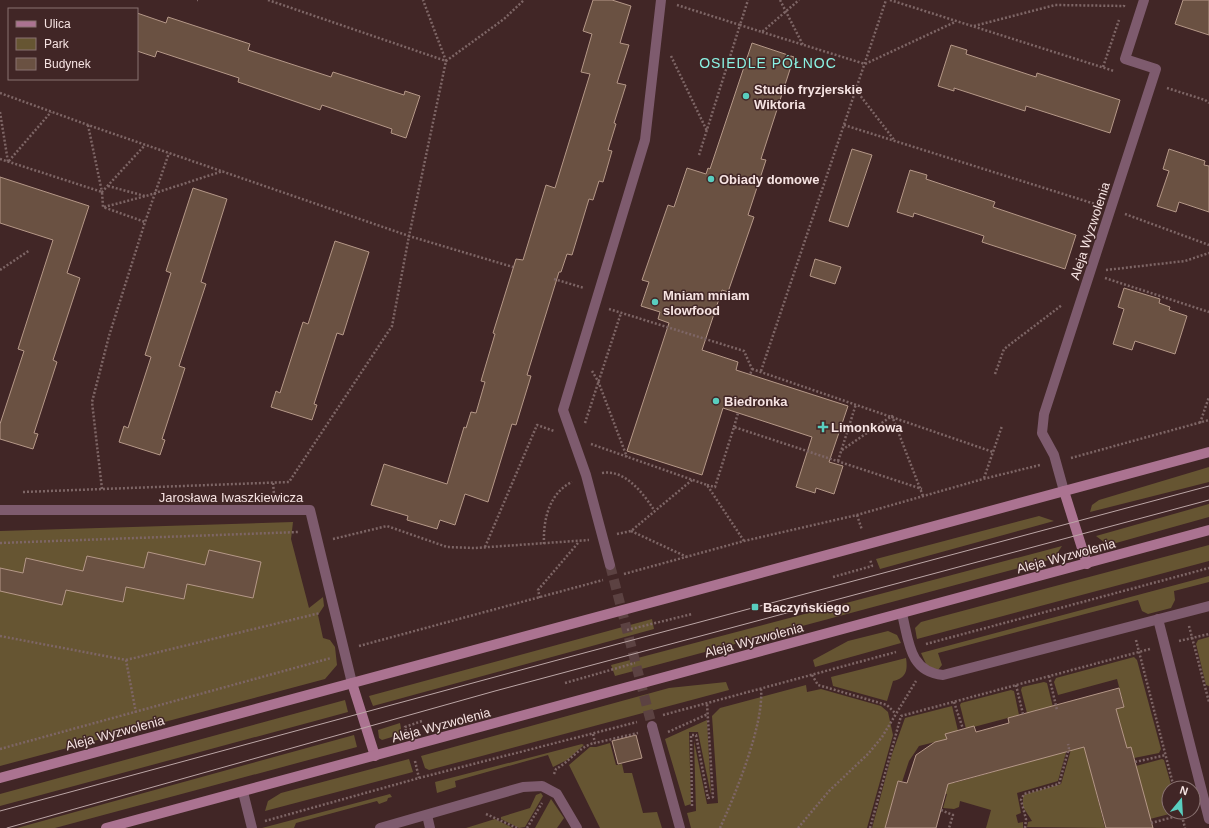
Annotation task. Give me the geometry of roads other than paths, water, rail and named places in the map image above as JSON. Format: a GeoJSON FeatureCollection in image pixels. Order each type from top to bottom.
{"type":"FeatureCollection","features":[{"type":"Feature","properties":{"kind":"main road","name":"Aleja Wyzwolenia"},"geometry":{"type":"LineString","coordinates":[[0,778],[1209,452]]}},
{"type":"Feature","properties":{"kind":"main road"},"geometry":{"type":"LineString","coordinates":[[1064,491],[1087,564]]}},
{"type":"Feature","properties":{"kind":"main road","name":"Aleja Wyzwolenia"},"geometry":{"type":"LineString","coordinates":[[106,828],[1209,530]]}},
{"type":"Feature","properties":{"kind":"main road"},"geometry":{"type":"LineString","coordinates":[[352,682],[374,756]]}},
{"type":"Feature","properties":{"kind":"street","name":"Aleja Wyzwolenia"},"geometry":{"type":"LineString","coordinates":[[1064,491],[1054,455],[1042,433],[1044,414],[1156,69],[1125,59],[1144,0]]}},
{"type":"Feature","properties":{"kind":"street"},"geometry":{"type":"LineString","coordinates":[[610,564],[576,439],[563,410],[645,140],[658,31],[665,1]]}},
{"type":"Feature","properties":{"kind":"street","name":"Jarosława Iwaszkiewicza"},"geometry":{"type":"LineString","coordinates":[[0,510],[310,510],[352,682]]}},
{"type":"Feature","properties":{"kind":"street"},"geometry":{"type":"LineString","coordinates":[[902,614],[915,662],[932,674],[943,675],[1209,606]]}},
{"type":"Feature","properties":{"kind":"street"},"geometry":{"type":"LineString","coordinates":[[1158,619],[1209,819]]}},
{"type":"Feature","properties":{"kind":"street"},"geometry":{"type":"LineString","coordinates":[[653,731],[680,828]]}},
{"type":"Feature","properties":{"kind":"street"},"geometry":{"type":"LineString","coordinates":[[380,828],[523,787],[542,786],[558,794],[577,828]]}},
{"type":"Feature","properties":{"kind":"street"},"geometry":{"type":"LineString","coordinates":[[243,792],[252,828]]}},
{"type":"Feature","properties":{"kind":"street"},"geometry":{"type":"LineString","coordinates":[[427,815],[430,828]]}},
{"type":"Feature","properties":{"kind":"tunnel"},"geometry":{"type":"LineString","coordinates":[[610,565],[652,726]]}},
{"type":"Feature","properties":{"kind":"tram line"},"geometry":{"type":"LineString","coordinates":[[0,811],[1209,486]]}},
{"type":"Feature","properties":{"kind":"tram line"},"geometry":{"type":"LineString","coordinates":[[7,828],[495,691],[1209,500]]}},
{"type":"Feature","properties":{"kind":"place","name":"Studio fryzjerskie Wiktoria"},"geometry":{"type":"Point","coordinates":[746,96]}},
{"type":"Feature","properties":{"kind":"place","name":"Obiady domowe"},"geometry":{"type":"Point","coordinates":[711,179]}},
{"type":"Feature","properties":{"kind":"place","name":"Mniam mniam slowfood"},"geometry":{"type":"Point","coordinates":[655,302]}},
{"type":"Feature","properties":{"kind":"place","name":"Biedronka"},"geometry":{"type":"Point","coordinates":[716,401]}},
{"type":"Feature","properties":{"kind":"place","name":"Limonkowa"},"geometry":{"type":"Point","coordinates":[823,427]}},
{"type":"Feature","properties":{"kind":"place","name":"Baczyńskiego"},"geometry":{"type":"Point","coordinates":[755,607]}},
{"type":"Feature","properties":{"kind":"district","name":"OSIEDLE PÓŁNOC"},"geometry":{"type":"Point","coordinates":[768,63]}}]}
